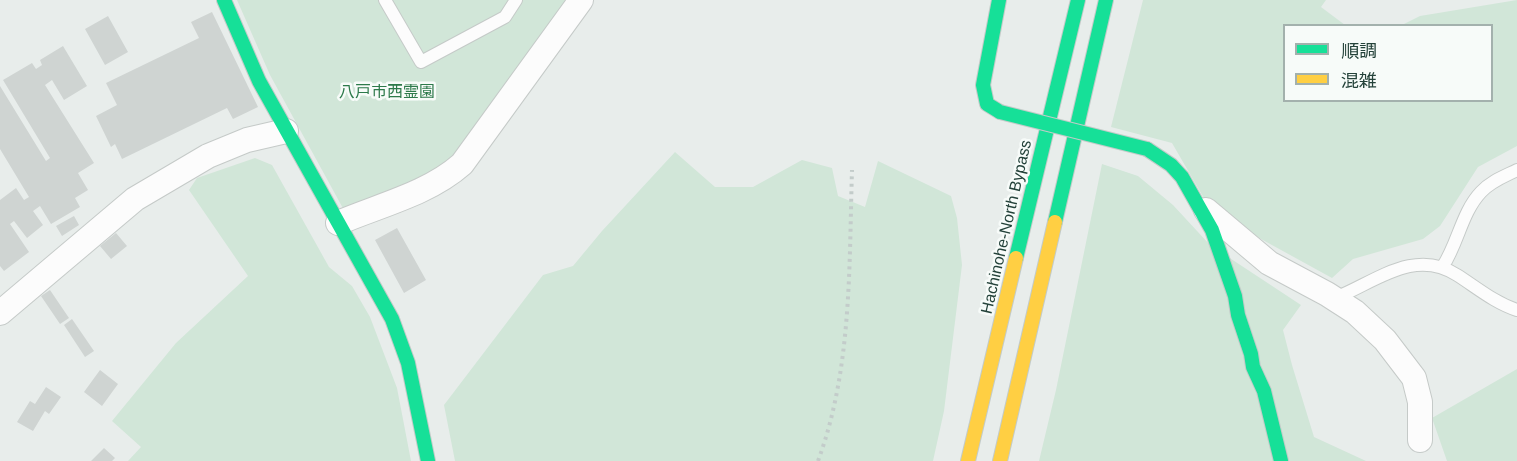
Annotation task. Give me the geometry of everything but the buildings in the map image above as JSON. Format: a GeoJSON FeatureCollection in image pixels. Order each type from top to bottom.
{"type":"FeatureCollection","features":[{"type":"Feature","properties":{"kind":"main road"},"geometry":{"type":"LineString","coordinates":[[224,0],[259,81],[392,319],[408,363],[428,461]]}},
{"type":"Feature","properties":{"kind":"main road"},"geometry":{"type":"LineString","coordinates":[[999,0],[983,85],[987,104],[1000,112],[1148,149],[1182,177],[1212,230],[1251,354],[1252,368],[1264,391],[1281,461]]}},
{"type":"Feature","properties":{"kind":"main road","name":"Hachinohe-North Bypass"},"geometry":{"type":"LineString","coordinates":[[968,461],[1078,0]]}},
{"type":"Feature","properties":{"kind":"main road"},"geometry":{"type":"LineString","coordinates":[[1000,461],[1106,0]]}},
{"type":"Feature","properties":{"kind":"street"},"geometry":{"type":"LineString","coordinates":[[338,223],[447,178],[462,164],[581,0]]}},
{"type":"Feature","properties":{"kind":"street"},"geometry":{"type":"LineString","coordinates":[[0,313],[135,199],[208,156],[247,140],[286,131]]}},
{"type":"Feature","properties":{"kind":"street"},"geometry":{"type":"LineString","coordinates":[[1197,203],[1269,263],[1334,298],[1355,312],[1385,340],[1414,378],[1420,402],[1420,441]]}},
{"type":"Feature","properties":{"kind":"lane"},"geometry":{"type":"LineString","coordinates":[[385,0],[421,62],[504,17],[516,0]]}},
{"type":"Feature","properties":{"kind":"lane"},"geometry":{"type":"LineString","coordinates":[[1443,267],[1469,207],[1481,191],[1496,180],[1517,170]]}},
{"type":"Feature","properties":{"kind":"lane"},"geometry":{"type":"LineString","coordinates":[[1334,298],[1351,292],[1393,269],[1425,264],[1443,267],[1497,302],[1517,310]]}},
{"type":"Feature","properties":{"kind":"path"},"geometry":{"type":"LineString","coordinates":[[818,461],[837,395],[842,357],[849,276],[852,170]]}},
{"type":"Feature","properties":{"kind":"green space","name":"八戸市西霊園"},"geometry":{"type":"Polygon","coordinates":[[[237,0],[570,0],[452,164],[345,212],[270,75],[237,0]]]}},
{"type":"Feature","properties":{"kind":"green space"},"geometry":{"type":"Polygon","coordinates":[[[1143,0],[1326,0],[1321,7],[1344,24],[1283,24],[1283,102],[1493,102],[1493,24],[1404,24],[1420,16],[1517,0],[1517,146],[1478,167],[1440,226],[1423,239],[1353,259],[1332,278],[1261,239],[1205,200],[1172,143],[1111,127],[1143,0]]]}},
{"type":"Feature","properties":{"kind":"green space"},"geometry":{"type":"Polygon","coordinates":[[[675,152],[715,187],[753,187],[802,160],[832,168],[838,196],[865,207],[878,161],[951,196],[957,218],[962,265],[944,411],[933,461],[455,461],[444,405],[543,275],[573,266],[675,152]]]}},
{"type":"Feature","properties":{"kind":"green space"},"geometry":{"type":"Polygon","coordinates":[[[255,158],[272,165],[329,267],[352,286],[370,317],[397,388],[411,461],[128,461],[141,447],[112,421],[176,343],[248,276],[189,190],[197,178],[255,158]]]}},
{"type":"Feature","properties":{"kind":"green space"},"geometry":{"type":"Polygon","coordinates":[[[1102,164],[1138,176],[1173,205],[1210,245],[1301,305],[1283,330],[1314,437],[1366,461],[1039,461],[1056,390],[1102,164]]]}},
{"type":"Feature","properties":{"kind":"green space"},"geometry":{"type":"Polygon","coordinates":[[[1517,369],[1517,461],[1447,461],[1432,418],[1517,369]]]}},
{"type":"Feature","properties":{"kind":"traffic: fast"},"geometry":{"type":"LineString","coordinates":[[224,0],[259,81],[392,319],[408,363],[428,461]]}},
{"type":"Feature","properties":{"kind":"traffic: fast"},"geometry":{"type":"LineString","coordinates":[[999,0],[983,85],[987,104],[1000,112]]}},
{"type":"Feature","properties":{"kind":"traffic: fast"},"geometry":{"type":"LineString","coordinates":[[1016,258],[1078,0]]}},
{"type":"Feature","properties":{"kind":"traffic: fast"},"geometry":{"type":"LineString","coordinates":[[1055,222],[1106,0]]}},
{"type":"Feature","properties":{"kind":"traffic: fast"},"geometry":{"type":"LineString","coordinates":[[1000,112],[1147,149]]}},
{"type":"Feature","properties":{"kind":"traffic: fast"},"geometry":{"type":"LineString","coordinates":[[1147,149],[1171,165],[1182,177],[1212,230],[1235,296],[1253,367],[1264,391],[1281,461]]}},
{"type":"Feature","properties":{"kind":"traffic: slow"},"geometry":{"type":"LineString","coordinates":[[1000,461],[1055,222]]}},
{"type":"Feature","properties":{"kind":"traffic: slow"},"geometry":{"type":"LineString","coordinates":[[968,461],[1016,258]]}}]}
